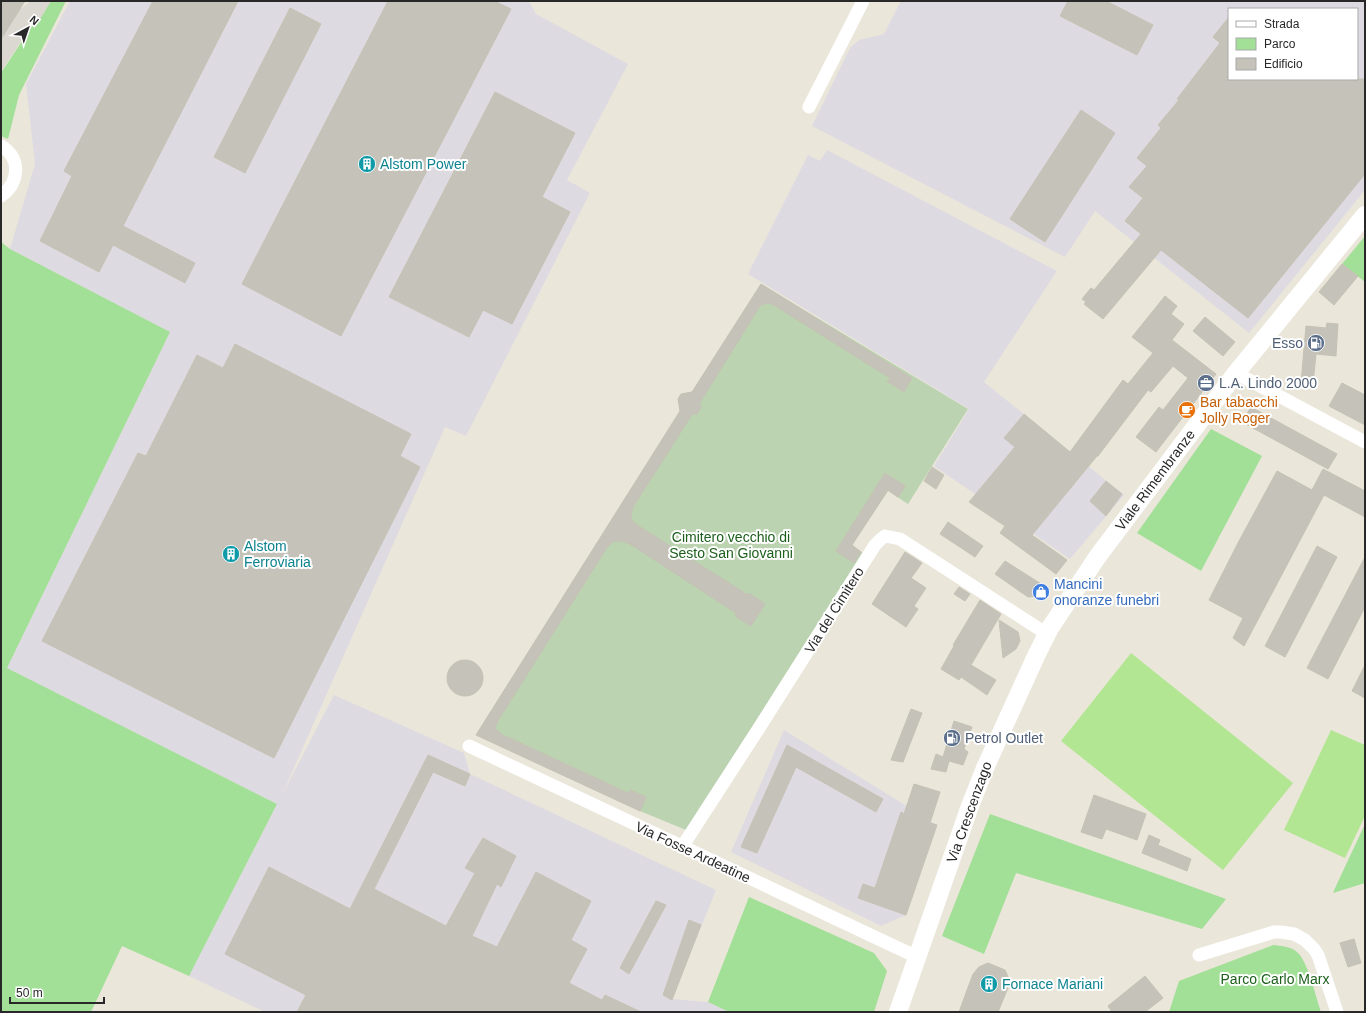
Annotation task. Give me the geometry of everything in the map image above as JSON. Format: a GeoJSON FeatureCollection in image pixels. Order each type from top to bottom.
{"type":"FeatureCollection","features":[{"type":"Feature","properties":{"kind":"street"},"geometry":{"type":"LineString","coordinates":[[808,107],[863,1]]}},
{"type":"Feature","properties":{"kind":"street"},"geometry":{"type":"LineString","coordinates":[[1,146],[6,148],[12,156],[16,174],[8,191],[1,196]]}},
{"type":"Feature","properties":{"kind":"street","name":"Viale Rimembranze"},"geometry":{"type":"LineString","coordinates":[[1082,579],[1236,373],[1365,215]]}},
{"type":"Feature","properties":{"kind":"street"},"geometry":{"type":"LineString","coordinates":[[1236,373],[1365,442]]}},
{"type":"Feature","properties":{"kind":"street","name":"Via del Cimitero"},"geometry":{"type":"LineString","coordinates":[[682,847],[761,726],[875,545],[885,536],[900,538],[1047,634]]}},
{"type":"Feature","properties":{"kind":"street","name":"Via Crescenzago"},"geometry":{"type":"LineString","coordinates":[[898,1012],[970,806],[985,768],[1047,634],[1082,579]]}},
{"type":"Feature","properties":{"kind":"street","name":"Via Fosse Ardeatine"},"geometry":{"type":"LineString","coordinates":[[469,746],[917,957]]}},
{"type":"Feature","properties":{"kind":"street"},"geometry":{"type":"LineString","coordinates":[[1199,955],[1274,932],[1294,934],[1309,944],[1318,954],[1337,1012]]}},
{"type":"Feature","properties":{"kind":"shaded area"},"geometry":{"type":"Polygon","coordinates":[[[31,1],[51,1],[35,27],[31,26],[1,72],[1,39],[18,11],[31,1]]]}},
{"type":"Feature","properties":{"kind":"shaded area"},"geometry":{"type":"Polygon","coordinates":[[[70,1],[529,1],[536,14],[628,64],[567,180],[590,193],[466,436],[445,427],[282,795],[334,695],[464,753],[470,774],[716,890],[672,999],[708,1002],[729,1012],[265,1012],[189,976],[277,804],[7,668],[170,332],[10,249],[35,164],[26,84],[70,1]]]}},
{"type":"Feature","properties":{"kind":"shaded area"},"geometry":{"type":"Polygon","coordinates":[[[901,1],[1365,1],[1365,190],[1249,333],[1095,211],[1065,257],[812,126],[850,48],[859,40],[884,34],[901,1]]]}},
{"type":"Feature","properties":{"kind":"shaded area"},"geometry":{"type":"Polygon","coordinates":[[[827,150],[1057,271],[984,382],[1124,495],[1070,559],[934,466],[969,409],[748,274],[808,155],[820,161],[827,150]]]}},
{"type":"Feature","properties":{"kind":"shaded area"},"geometry":{"type":"Polygon","coordinates":[[[784,730],[937,825],[906,915],[881,926],[731,852],[784,730]]]}},
{"type":"Feature","properties":{"kind":"green space"},"geometry":{"type":"Polygon","coordinates":[[[51,1],[66,1],[19,95],[8,139],[1,136],[1,73],[32,26],[35,27],[51,1]]]}},
{"type":"Feature","properties":{"kind":"green space"},"geometry":{"type":"Polygon","coordinates":[[[1365,236],[1365,282],[1342,264],[1365,236]]]}},
{"type":"Feature","properties":{"kind":"green space"},"geometry":{"type":"Polygon","coordinates":[[[1,242],[10,249],[170,332],[7,668],[277,804],[189,976],[122,946],[91,1012],[1,1012],[1,242]]]}},
{"type":"Feature","properties":{"kind":"green space","name":"Cimitero vecchio di Sesto San Giovanni"},"geometry":{"type":"Polygon","coordinates":[[[761,284],[968,409],[908,504],[888,491],[852,545],[863,553],[686,830],[640,811],[476,735],[761,284]]]}},
{"type":"Feature","properties":{"kind":"green space"},"geometry":{"type":"Polygon","coordinates":[[[1211,429],[1262,456],[1201,571],[1137,533],[1211,429]]]}},
{"type":"Feature","properties":{"kind":"green space"},"geometry":{"type":"Polygon","coordinates":[[[1131,653],[1293,783],[1223,870],[1061,741],[1131,653]]]}},
{"type":"Feature","properties":{"kind":"green space"},"geometry":{"type":"Polygon","coordinates":[[[1331,730],[1365,745],[1365,816],[1345,858],[1284,830],[1331,730]]]}},
{"type":"Feature","properties":{"kind":"green space"},"geometry":{"type":"Polygon","coordinates":[[[990,814],[1226,899],[1202,929],[1016,873],[984,954],[942,936],[990,814]]]}},
{"type":"Feature","properties":{"kind":"green space"},"geometry":{"type":"Polygon","coordinates":[[[1365,824],[1365,883],[1333,893],[1336,886],[1365,824]]]}},
{"type":"Feature","properties":{"kind":"green space"},"geometry":{"type":"Polygon","coordinates":[[[749,897],[874,953],[887,971],[874,1012],[729,1012],[708,1002],[749,897]]]}},
{"type":"Feature","properties":{"kind":"green space","name":"Parco Carlo Marx"},"geometry":{"type":"Polygon","coordinates":[[[1273,945],[1291,949],[1297,952],[1301,957],[1308,971],[1321,1012],[1169,1012],[1179,981],[1273,945]]]}},
{"type":"Feature","properties":{"kind":"building"},"geometry":{"type":"Polygon","coordinates":[[[1,1],[25,1],[1,39],[1,1]]]}},
{"type":"Feature","properties":{"kind":"building"},"geometry":{"type":"Polygon","coordinates":[[[153,1],[238,1],[123,226],[195,263],[185,283],[113,245],[99,272],[40,241],[72,176],[64,171],[153,1]]]}},
{"type":"Feature","properties":{"kind":"building","name":"Alstom Power"},"geometry":{"type":"Polygon","coordinates":[[[388,1],[494,1],[511,9],[341,336],[242,284],[388,1]]]}},
{"type":"Feature","properties":{"kind":"building"},"geometry":{"type":"Polygon","coordinates":[[[1068,1],[1106,1],[1153,25],[1137,55],[1060,16],[1068,1]]]}},
{"type":"Feature","properties":{"kind":"building"},"geometry":{"type":"Polygon","coordinates":[[[290,8],[321,24],[245,173],[214,157],[290,8]]]}},
{"type":"Feature","properties":{"kind":"building"},"geometry":{"type":"Polygon","coordinates":[[[1228,18],[1228,80],[1365,79],[1365,174],[1248,318],[1161,250],[1103,319],[1084,304],[1086,302],[1082,299],[1091,288],[1094,290],[1141,234],[1125,221],[1143,198],[1129,187],[1147,166],[1137,158],[1161,128],[1158,125],[1179,100],[1177,99],[1220,43],[1213,37],[1228,18]]]}},
{"type":"Feature","properties":{"kind":"building","name":"Alstom Power"},"geometry":{"type":"Polygon","coordinates":[[[495,92],[575,133],[542,197],[570,212],[512,324],[483,310],[469,337],[389,297],[495,92]]]}},
{"type":"Feature","properties":{"kind":"building"},"geometry":{"type":"Polygon","coordinates":[[[1081,110],[1115,133],[1045,242],[1010,219],[1081,110]]]}},
{"type":"Feature","properties":{"kind":"building"},"geometry":{"type":"Polygon","coordinates":[[[1342,264],[1358,276],[1334,305],[1319,292],[1342,264]]]}},
{"type":"Feature","properties":{"kind":"building"},"geometry":{"type":"Polygon","coordinates":[[[761,284],[912,378],[904,392],[887,381],[890,378],[777,307],[766,303],[760,306],[699,404],[702,406],[696,415],[693,413],[633,507],[631,514],[632,520],[637,525],[748,595],[749,593],[765,604],[751,626],[735,616],[736,613],[630,544],[621,541],[614,541],[608,546],[499,719],[495,728],[501,734],[628,793],[630,790],[646,797],[640,811],[476,735],[680,411],[678,399],[681,394],[692,392],[761,284]]]}},
{"type":"Feature","properties":{"kind":"building"},"geometry":{"type":"Polygon","coordinates":[[[1165,296],[1177,306],[1171,314],[1184,324],[1172,340],[1216,374],[1156,452],[1136,437],[1159,407],[1163,410],[1188,378],[1173,366],[1151,392],[1148,390],[1098,456],[1032,535],[1067,560],[1056,574],[1000,533],[1005,526],[969,502],[1015,447],[1004,438],[1024,414],[1070,452],[1123,380],[1128,384],[1153,353],[1132,337],[1165,296]]]}},
{"type":"Feature","properties":{"kind":"building"},"geometry":{"type":"Polygon","coordinates":[[[1205,317],[1235,342],[1223,356],[1193,331],[1205,317]]]}},
{"type":"Feature","properties":{"kind":"building"},"geometry":{"type":"Polygon","coordinates":[[[1327,323],[1338,324],[1336,356],[1316,354],[1313,384],[1301,383],[1306,326],[1326,328],[1327,323]]]}},
{"type":"Feature","properties":{"kind":"building","name":"Alstom Ferroviaria"},"geometry":{"type":"Polygon","coordinates":[[[235,344],[411,434],[400,456],[420,467],[274,758],[42,641],[138,453],[146,456],[197,355],[223,368],[235,344]]]}},
{"type":"Feature","properties":{"kind":"building"},"geometry":{"type":"Polygon","coordinates":[[[1342,383],[1365,395],[1365,425],[1329,406],[1342,383]]]}},
{"type":"Feature","properties":{"kind":"building"},"geometry":{"type":"Polygon","coordinates":[[[1251,407],[1337,454],[1328,469],[1242,422],[1251,407]]]}},
{"type":"Feature","properties":{"kind":"building"},"geometry":{"type":"Polygon","coordinates":[[[932,467],[944,475],[936,489],[924,481],[932,467]]]}},
{"type":"Feature","properties":{"kind":"building"},"geometry":{"type":"Polygon","coordinates":[[[1323,469],[1365,491],[1365,517],[1324,495],[1244,646],[1233,638],[1243,618],[1209,600],[1277,471],[1312,490],[1323,469]]]}},
{"type":"Feature","properties":{"kind":"building"},"geometry":{"type":"Polygon","coordinates":[[[885,473],[905,486],[898,497],[888,490],[852,545],[861,552],[854,563],[836,551],[885,473]]]}},
{"type":"Feature","properties":{"kind":"building"},"geometry":{"type":"Polygon","coordinates":[[[1106,481],[1122,494],[1106,516],[1090,501],[1106,481]]]}},
{"type":"Feature","properties":{"kind":"building"},"geometry":{"type":"Polygon","coordinates":[[[948,522],[983,546],[975,557],[940,534],[948,522]]]}},
{"type":"Feature","properties":{"kind":"building"},"geometry":{"type":"Polygon","coordinates":[[[1317,546],[1337,557],[1285,657],[1265,646],[1317,546]]]}},
{"type":"Feature","properties":{"kind":"building"},"geometry":{"type":"Polygon","coordinates":[[[905,552],[922,563],[911,578],[926,588],[914,606],[918,609],[906,627],[872,604],[905,552]]]}},
{"type":"Feature","properties":{"kind":"building"},"geometry":{"type":"Polygon","coordinates":[[[1365,557],[1365,607],[1328,679],[1307,668],[1365,557]]]}},
{"type":"Feature","properties":{"kind":"building"},"geometry":{"type":"Polygon","coordinates":[[[1005,561],[1046,587],[1039,596],[1028,597],[995,574],[1005,561]]]}},
{"type":"Feature","properties":{"kind":"building"},"geometry":{"type":"Polygon","coordinates":[[[959,587],[970,594],[965,601],[954,594],[959,587]]]}},
{"type":"Feature","properties":{"kind":"building"},"geometry":{"type":"Polygon","coordinates":[[[980,600],[1001,614],[971,665],[996,680],[987,695],[961,677],[959,680],[941,669],[954,646],[953,645],[980,600]]]}},
{"type":"Feature","properties":{"kind":"building"},"geometry":{"type":"Polygon","coordinates":[[[999,620],[1018,632],[1020,641],[1016,649],[1003,658],[999,620]]]}},
{"type":"Feature","properties":{"kind":"building"},"geometry":{"type":"Polygon","coordinates":[[[469,660],[478,665],[482,671],[482,685],[478,691],[469,696],[461,696],[452,691],[448,685],[447,674],[452,665],[458,661],[469,660]]]}},
{"type":"Feature","properties":{"kind":"building"},"geometry":{"type":"Polygon","coordinates":[[[1365,665],[1365,698],[1352,691],[1365,665]]]}},
{"type":"Feature","properties":{"kind":"building"},"geometry":{"type":"Polygon","coordinates":[[[911,709],[922,713],[903,762],[891,760],[911,709]]]}},
{"type":"Feature","properties":{"kind":"building"},"geometry":{"type":"Polygon","coordinates":[[[954,721],[972,727],[964,749],[968,752],[963,765],[949,761],[946,772],[931,769],[936,754],[943,757],[954,721]]]}},
{"type":"Feature","properties":{"kind":"building"},"geometry":{"type":"Polygon","coordinates":[[[787,745],[883,799],[876,812],[796,767],[757,853],[741,847],[787,745]]]}},
{"type":"Feature","properties":{"kind":"building"},"geometry":{"type":"Polygon","coordinates":[[[428,755],[470,774],[465,786],[433,772],[374,889],[446,926],[475,873],[465,868],[483,838],[516,856],[501,887],[497,884],[472,936],[497,947],[536,872],[591,901],[571,940],[587,949],[569,983],[602,1000],[605,995],[641,1012],[297,1012],[306,995],[225,954],[269,867],[350,909],[428,755]]]}},
{"type":"Feature","properties":{"kind":"building"},"geometry":{"type":"Polygon","coordinates":[[[914,784],[940,792],[930,823],[937,825],[906,915],[858,898],[863,884],[875,888],[901,812],[904,814],[914,784]]]}},
{"type":"Feature","properties":{"kind":"building"},"geometry":{"type":"Polygon","coordinates":[[[1094,795],[1146,814],[1137,840],[1106,829],[1102,839],[1081,832],[1094,795]]]}},
{"type":"Feature","properties":{"kind":"building"},"geometry":{"type":"Polygon","coordinates":[[[1149,835],[1160,840],[1158,845],[1191,859],[1187,871],[1142,853],[1149,835]]]}},
{"type":"Feature","properties":{"kind":"building"},"geometry":{"type":"Polygon","coordinates":[[[656,901],[666,905],[629,974],[620,968],[656,901]]]}},
{"type":"Feature","properties":{"kind":"building"},"geometry":{"type":"Polygon","coordinates":[[[689,920],[701,925],[672,1000],[663,995],[689,920]]]}},
{"type":"Feature","properties":{"kind":"building"},"geometry":{"type":"Polygon","coordinates":[[[1354,939],[1361,963],[1348,967],[1340,943],[1354,939]]]}},
{"type":"Feature","properties":{"kind":"building","name":"Fornace Mariani"},"geometry":{"type":"Polygon","coordinates":[[[988,963],[1005,970],[1009,979],[1008,988],[998,1012],[959,1012],[973,974],[979,967],[988,963]]]}},
{"type":"Feature","properties":{"kind":"building"},"geometry":{"type":"Polygon","coordinates":[[[1145,976],[1163,998],[1145,1012],[1112,1012],[1108,1006],[1145,976]]]}},
{"type":"Feature","properties":{"kind":"place","name":"Alstom Power"},"geometry":{"type":"Point","coordinates":[367,164]}},
{"type":"Feature","properties":{"kind":"place","name":"Esso"},"geometry":{"type":"Point","coordinates":[1316,343]}},
{"type":"Feature","properties":{"kind":"place","name":"L.A. Lindo 2000"},"geometry":{"type":"Point","coordinates":[1206,383]}},
{"type":"Feature","properties":{"kind":"place","name":"Bar tabacchi Jolly Roger"},"geometry":{"type":"Point","coordinates":[1187,410]}},
{"type":"Feature","properties":{"kind":"place","name":"Alstom Ferroviaria"},"geometry":{"type":"Point","coordinates":[231,554]}},
{"type":"Feature","properties":{"kind":"place","name":"Mancini onoranze funebri"},"geometry":{"type":"Point","coordinates":[1041,592]}},
{"type":"Feature","properties":{"kind":"place","name":"Petrol Outlet"},"geometry":{"type":"Point","coordinates":[952,738]}},
{"type":"Feature","properties":{"kind":"place","name":"Fornace Mariani"},"geometry":{"type":"Point","coordinates":[989,984]}}]}
